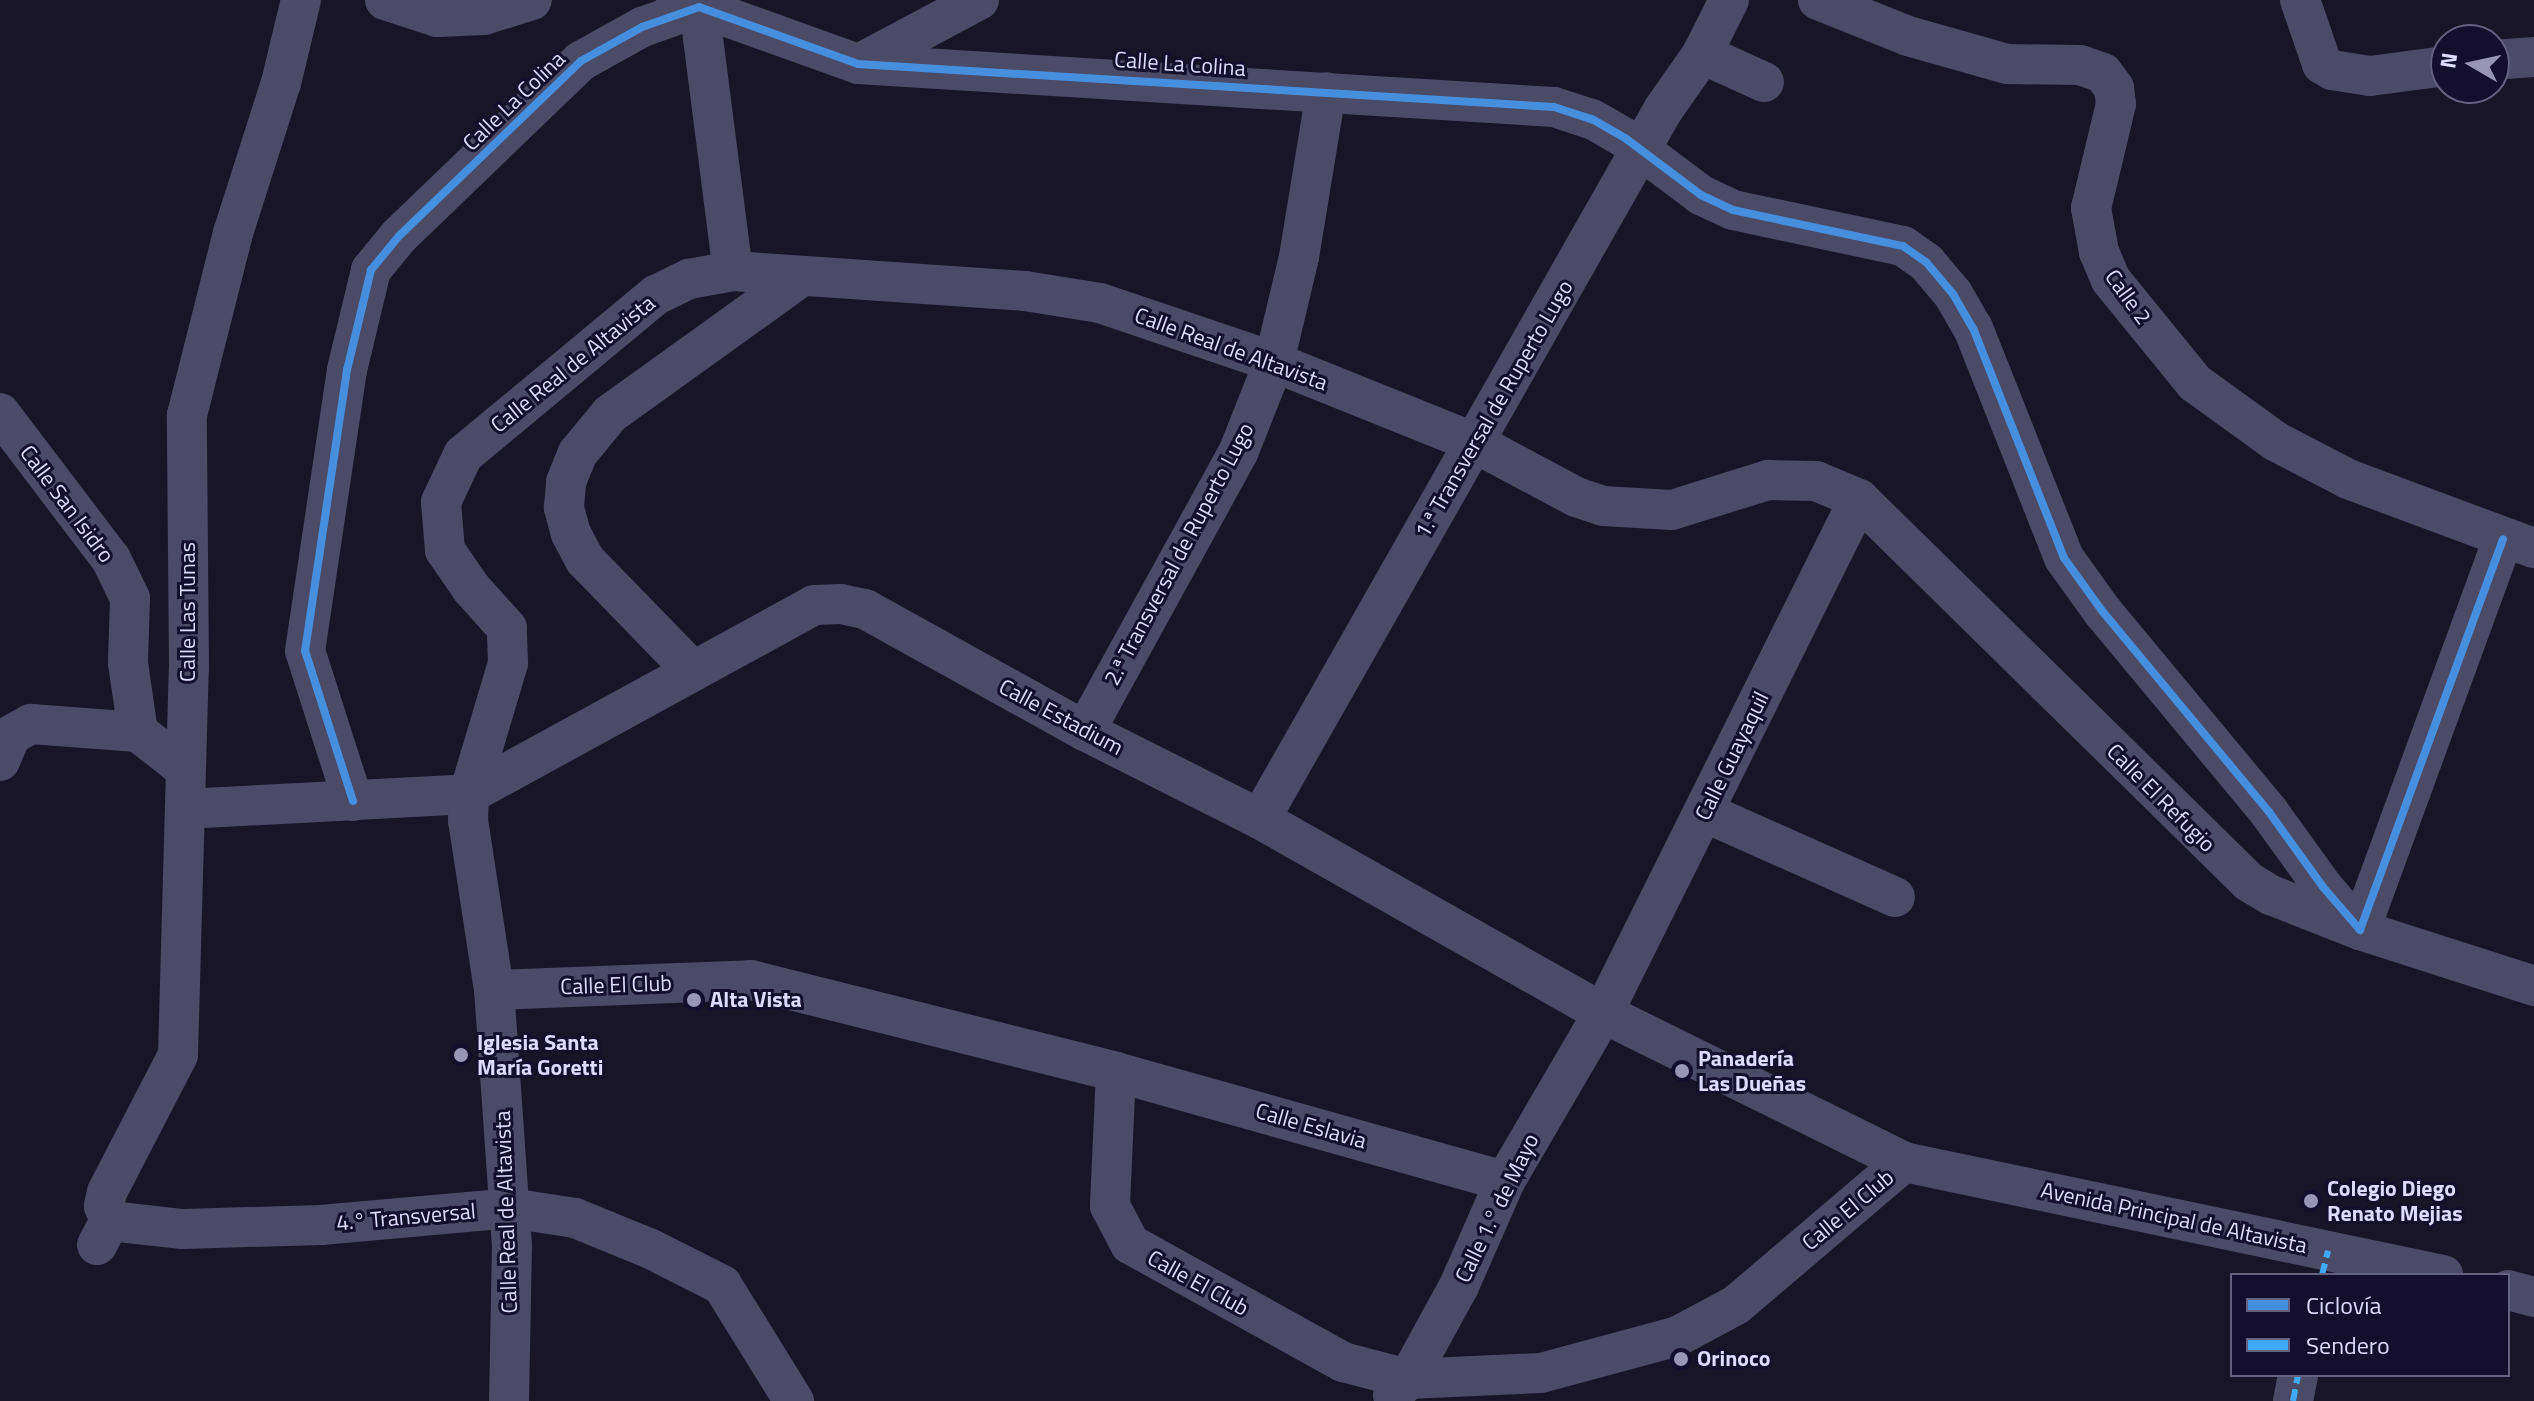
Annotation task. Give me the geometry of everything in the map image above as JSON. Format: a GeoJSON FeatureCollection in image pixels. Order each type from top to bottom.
{"type":"FeatureCollection","features":[{"type":"Feature","properties":{"kind":"street","name":"Calle Las Tunas"},"geometry":{"type":"LineString","coordinates":[[104,1233],[107,1192],[178,1055],[189,668],[187,415],[233,233],[281,83],[301,0]]}},
{"type":"Feature","properties":{"kind":"street"},"geometry":{"type":"LineString","coordinates":[[385,0],[484,15],[532,0]]}},
{"type":"Feature","properties":{"kind":"street"},"geometry":{"type":"LineString","coordinates":[[858,64],[979,0]]}},
{"type":"Feature","properties":{"kind":"street","name":"1.ª Transversal de Ruperto Lugo"},"geometry":{"type":"LineString","coordinates":[[1260,819],[1475,443],[1632,145],[1702,54],[1729,0]]}},
{"type":"Feature","properties":{"kind":"street","name":"Calle 2"},"geometry":{"type":"LineString","coordinates":[[1818,0],[1908,36],[2007,64],[2080,65],[2103,73],[2114,88],[2116,104],[2091,208],[2099,252],[2111,280],[2195,383],[2275,441],[2348,479],[2519,543]]}},
{"type":"Feature","properties":{"kind":"street"},"geometry":{"type":"LineString","coordinates":[[2300,0],[2322,64],[2332,70],[2370,76],[2430,68]]}},
{"type":"Feature","properties":{"kind":"street"},"geometry":{"type":"LineString","coordinates":[[682,4],[733,271]]}},
{"type":"Feature","properties":{"kind":"street","name":"Calle La Colina"},"geometry":{"type":"LineString","coordinates":[[353,801],[305,651],[347,370],[371,270],[399,236],[581,61],[682,4],[858,64],[1554,107],[1592,119],[1701,195],[1733,210],[1903,246],[1926,262],[1953,294],[1973,328],[2064,558],[2103,612],[2269,812],[2323,887],[2360,930]]}},
{"type":"Feature","properties":{"kind":"street"},"geometry":{"type":"LineString","coordinates":[[1702,54],[1764,82]]}},
{"type":"Feature","properties":{"kind":"street"},"geometry":{"type":"LineString","coordinates":[[2510,59],[2534,57]]}},
{"type":"Feature","properties":{"kind":"street","name":"2.ª Transversal de Ruperto Lugo"},"geometry":{"type":"LineString","coordinates":[[1085,731],[1238,453],[1274,362],[1299,257],[1326,92]]}},
{"type":"Feature","properties":{"kind":"street","name":"Calle Real de Altavista"},"geometry":{"type":"LineString","coordinates":[[509,1401],[510,1208],[494,990],[468,821],[469,794],[508,663],[507,628],[471,588],[445,550],[441,502],[463,455],[656,295],[689,279],[733,271],[1025,291],[1100,303],[1274,362],[1475,443],[1576,497],[1603,506],[1672,510],[1768,480],[1816,481],[1859,499]]}},
{"type":"Feature","properties":{"kind":"street"},"geometry":{"type":"LineString","coordinates":[[693,671],[585,560],[571,534],[564,507],[566,482],[578,453],[610,414],[802,276]]}},
{"type":"Feature","properties":{"kind":"street","name":"Calle San Isidro"},"geometry":{"type":"LineString","coordinates":[[0,413],[111,559],[130,598],[128,663],[138,732]]}},
{"type":"Feature","properties":{"kind":"street","name":"Calle El Refugio"},"geometry":{"type":"LineString","coordinates":[[1859,499],[2227,864],[2271,895],[2360,930],[2534,986]]}},
{"type":"Feature","properties":{"kind":"street","name":"Calle Guayaquil"},"geometry":{"type":"LineString","coordinates":[[1603,1013],[1859,499]]}},
{"type":"Feature","properties":{"kind":"street"},"geometry":{"type":"LineString","coordinates":[[2360,930],[2519,543]]}},
{"type":"Feature","properties":{"kind":"street","name":"Calle Estadium"},"geometry":{"type":"LineString","coordinates":[[185,809],[469,794],[814,605],[841,604],[865,609],[1085,731],[1260,819],[1603,1013],[1904,1162]]}},
{"type":"Feature","properties":{"kind":"street"},"geometry":{"type":"LineString","coordinates":[[0,761],[11,735],[31,724],[138,732],[184,768]]}},
{"type":"Feature","properties":{"kind":"street"},"geometry":{"type":"LineString","coordinates":[[1704,812],[1895,897]]}},
{"type":"Feature","properties":{"kind":"street","name":"Calle El Club"},"geometry":{"type":"LineString","coordinates":[[494,990],[751,980],[1116,1072],[1110,1206],[1130,1244],[1398,1390],[1542,1387],[1678,1336],[1736,1305],[1904,1162]]}},
{"type":"Feature","properties":{"kind":"street","name":"Calle 1.° de Mayo"},"geometry":{"type":"LineString","coordinates":[[1398,1390],[1459,1286],[1505,1181],[1603,1013]]}},
{"type":"Feature","properties":{"kind":"street","name":"Calle Eslavia"},"geometry":{"type":"LineString","coordinates":[[1116,1072],[1505,1181]]}},
{"type":"Feature","properties":{"kind":"street","name":"Avenida Principal de Altavista"},"geometry":{"type":"LineString","coordinates":[[1904,1162],[2325,1263],[2423,1273]]}},
{"type":"Feature","properties":{"kind":"street","name":"4.° Transversal"},"geometry":{"type":"LineString","coordinates":[[104,1233],[321,1225],[510,1208],[575,1218],[651,1249],[722,1285],[794,1401]]}},
{"type":"Feature","properties":{"kind":"street"},"geometry":{"type":"LineString","coordinates":[[2510,1291],[2534,1297]]}},
{"type":"Feature","properties":{"kind":"street"},"geometry":{"type":"LineString","coordinates":[[2293,1401],[2298,1377]]}},
{"type":"Feature","properties":{"kind":"marked path"},"geometry":{"type":"LineString","coordinates":[[2322,1273],[2328,1251]]}},
{"type":"Feature","properties":{"kind":"marked path"},"geometry":{"type":"LineString","coordinates":[[2293,1401],[2298,1377]]}},
{"type":"Feature","properties":{"kind":"cycle path"},"geometry":{"type":"LineString","coordinates":[[353,801],[305,651],[347,370],[371,270],[399,236],[581,61],[642,27],[699,7],[858,64],[1554,107],[1592,119],[1625,138],[1701,195],[1733,210],[1903,246],[1926,262],[1953,294],[1973,328],[2064,558],[2103,612],[2269,812],[2323,887],[2360,930],[2503,539]]}},
{"type":"Feature","properties":{"kind":"place","name":"Alta Vista"},"geometry":{"type":"Point","coordinates":[694,1000]}},
{"type":"Feature","properties":{"kind":"place","name":"Iglesia Santa María Goretti"},"geometry":{"type":"Point","coordinates":[461,1055]}},
{"type":"Feature","properties":{"kind":"place","name":"Panadería Las Dueñas"},"geometry":{"type":"Point","coordinates":[1682,1071]}},
{"type":"Feature","properties":{"kind":"place","name":"Colegio Diego Renato Mejias"},"geometry":{"type":"Point","coordinates":[2311,1201]}},
{"type":"Feature","properties":{"kind":"place","name":"Orinoco"},"geometry":{"type":"Point","coordinates":[1681,1359]}}]}
